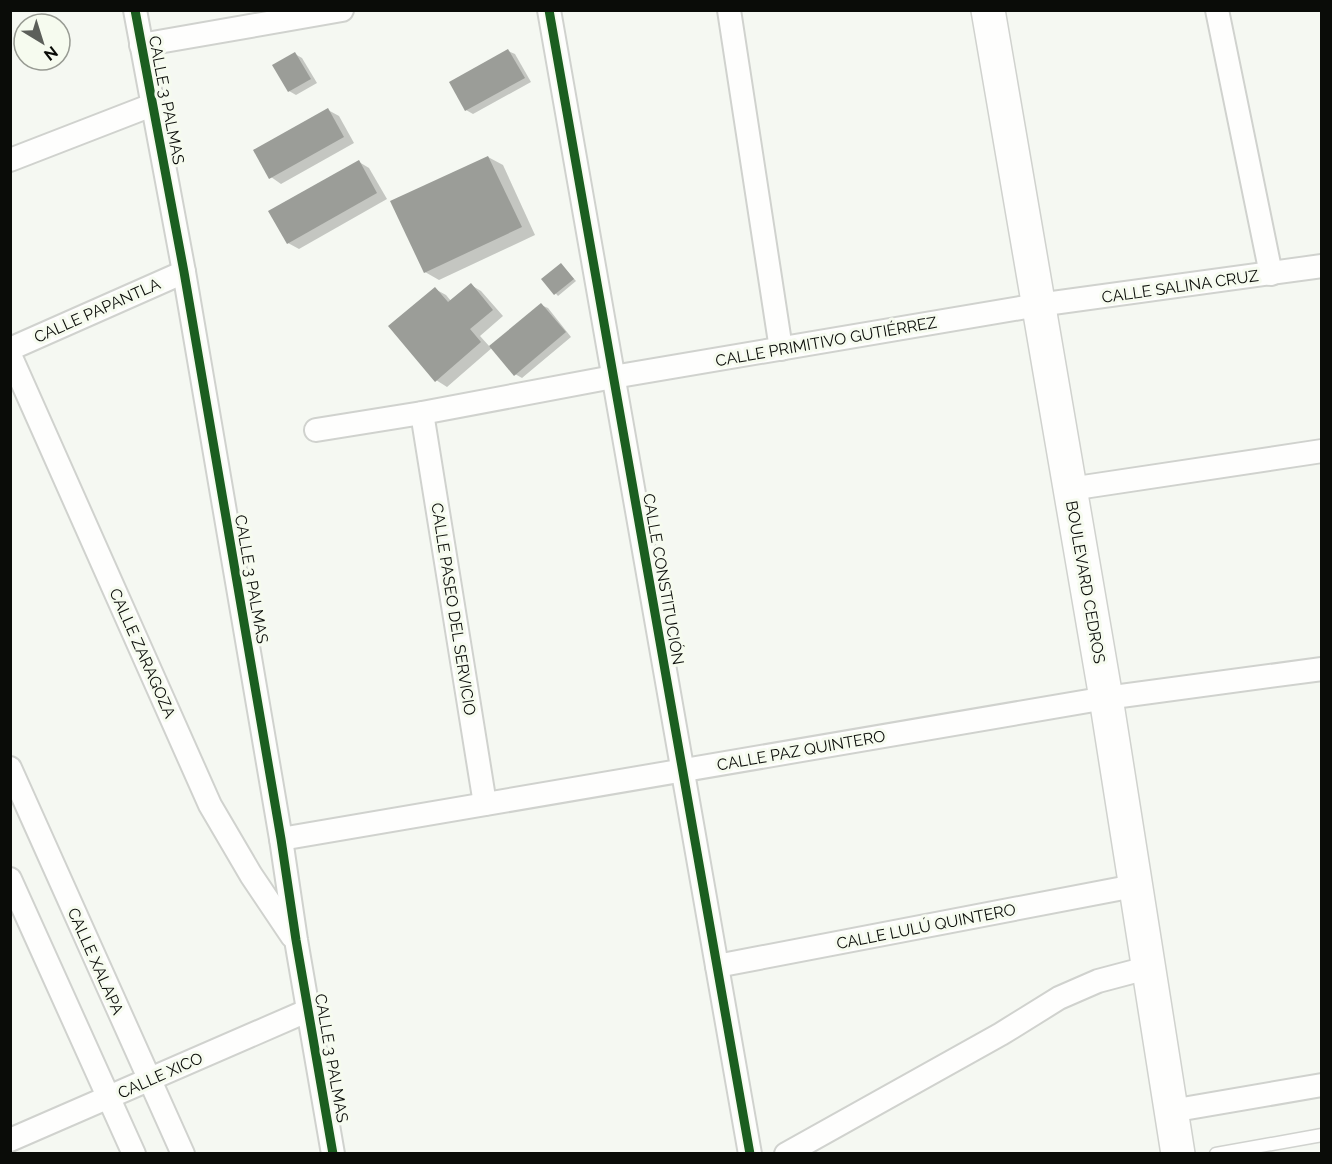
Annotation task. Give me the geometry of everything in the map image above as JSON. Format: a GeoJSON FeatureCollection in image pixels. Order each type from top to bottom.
{"type":"FeatureCollection","features":[{"type":"Feature","properties":{"kind":"street","name":"CALLE 3 PALMAS"},"geometry":{"type":"LineString","coordinates":[[135,10],[184,272],[333,1154]]}},
{"type":"Feature","properties":{"kind":"street"},"geometry":{"type":"LineString","coordinates":[[141,45],[342,10]]}},
{"type":"Feature","properties":{"kind":"street","name":"CALLE CONSTITUCIÓN"},"geometry":{"type":"LineString","coordinates":[[549,10],[750,1154]]}},
{"type":"Feature","properties":{"kind":"street"},"geometry":{"type":"LineString","coordinates":[[729,10],[781,349]]}},
{"type":"Feature","properties":{"kind":"street","name":"BOULEVARD CEDROS"},"geometry":{"type":"LineString","coordinates":[[988,10],[1106,698],[1178,1154]]}},
{"type":"Feature","properties":{"kind":"street"},"geometry":{"type":"LineString","coordinates":[[1217,10],[1271,274]]}},
{"type":"Feature","properties":{"kind":"street"},"geometry":{"type":"LineString","coordinates":[[10,160],[152,105]]}},
{"type":"Feature","properties":{"kind":"street","name":"CALLE SALINA CRUZ"},"geometry":{"type":"LineString","coordinates":[[1038,305],[1322,266]]}},
{"type":"Feature","properties":{"kind":"street","name":"CALLE PAPANTLA"},"geometry":{"type":"LineString","coordinates":[[10,349],[184,272]]}},
{"type":"Feature","properties":{"kind":"street","name":"CALLE PRIMITIVO GUTIÉRREZ"},"geometry":{"type":"LineString","coordinates":[[316,430],[1038,305]]}},
{"type":"Feature","properties":{"kind":"street","name":"CALLE ZARAGOZA"},"geometry":{"type":"LineString","coordinates":[[10,355],[210,805],[251,875],[296,940]]}},
{"type":"Feature","properties":{"kind":"street","name":"CALLE PASEO DEL SERVICIO"},"geometry":{"type":"LineString","coordinates":[[422,413],[485,804]]}},
{"type":"Feature","properties":{"kind":"street"},"geometry":{"type":"LineString","coordinates":[[1070,489],[1322,452]]}},
{"type":"Feature","properties":{"kind":"street","name":"CALLE PAZ QUINTERO"},"geometry":{"type":"LineString","coordinates":[[281,839],[1106,698],[1320,676]]}},
{"type":"Feature","properties":{"kind":"street","name":"CALLE XALAPA"},"geometry":{"type":"LineString","coordinates":[[10,768],[183,1154]]}},
{"type":"Feature","properties":{"kind":"street"},"geometry":{"type":"LineString","coordinates":[[10,879],[134,1154]]}},
{"type":"Feature","properties":{"kind":"street","name":"CALLE LULÚ QUINTERO"},"geometry":{"type":"LineString","coordinates":[[717,966],[1134,886]]}},
{"type":"Feature","properties":{"kind":"street"},"geometry":{"type":"LineString","coordinates":[[786,1154],[1001,1034],[1059,998],[1098,981],[1148,968]]}},
{"type":"Feature","properties":{"kind":"street","name":"CALLE XICO"},"geometry":{"type":"LineString","coordinates":[[10,1140],[309,1010]]}},
{"type":"Feature","properties":{"kind":"street"},"geometry":{"type":"LineString","coordinates":[[1171,1111],[1322,1085]]}},
{"type":"Feature","properties":{"kind":"lane"},"geometry":{"type":"LineString","coordinates":[[1216,1154],[1261,1150],[1322,1135]]}},
{"type":"Feature","properties":{"kind":"building"},"geometry":{"type":"Polygon","coordinates":[[[508,49],[525,78],[465,111],[449,82],[508,49]]]}},
{"type":"Feature","properties":{"kind":"building"},"geometry":{"type":"Polygon","coordinates":[[[295,52],[311,79],[288,92],[272,65],[295,52]]]}},
{"type":"Feature","properties":{"kind":"building"},"geometry":{"type":"Polygon","coordinates":[[[328,108],[344,137],[269,179],[253,150],[328,108]]]}},
{"type":"Feature","properties":{"kind":"building"},"geometry":{"type":"Polygon","coordinates":[[[488,156],[522,227],[424,273],[390,201],[488,156]]]}},
{"type":"Feature","properties":{"kind":"building"},"geometry":{"type":"Polygon","coordinates":[[[359,160],[377,193],[287,244],[268,211],[359,160]]]}},
{"type":"Feature","properties":{"kind":"building"},"geometry":{"type":"Polygon","coordinates":[[[561,263],[574,279],[554,295],[541,279],[561,263]]]}},
{"type":"Feature","properties":{"kind":"building"},"geometry":{"type":"Polygon","coordinates":[[[471,283],[493,310],[470,329],[481,342],[435,382],[388,326],[435,287],[448,302],[471,283]]]}},
{"type":"Feature","properties":{"kind":"building"},"geometry":{"type":"Polygon","coordinates":[[[541,303],[566,332],[514,376],[489,346],[541,303]]]}},
{"type":"Feature","properties":{"kind":"cycle path"},"geometry":{"type":"LineString","coordinates":[[135,10],[184,272],[333,1154]]}},
{"type":"Feature","properties":{"kind":"cycle path"},"geometry":{"type":"LineString","coordinates":[[549,10],[750,1154]]}}]}
